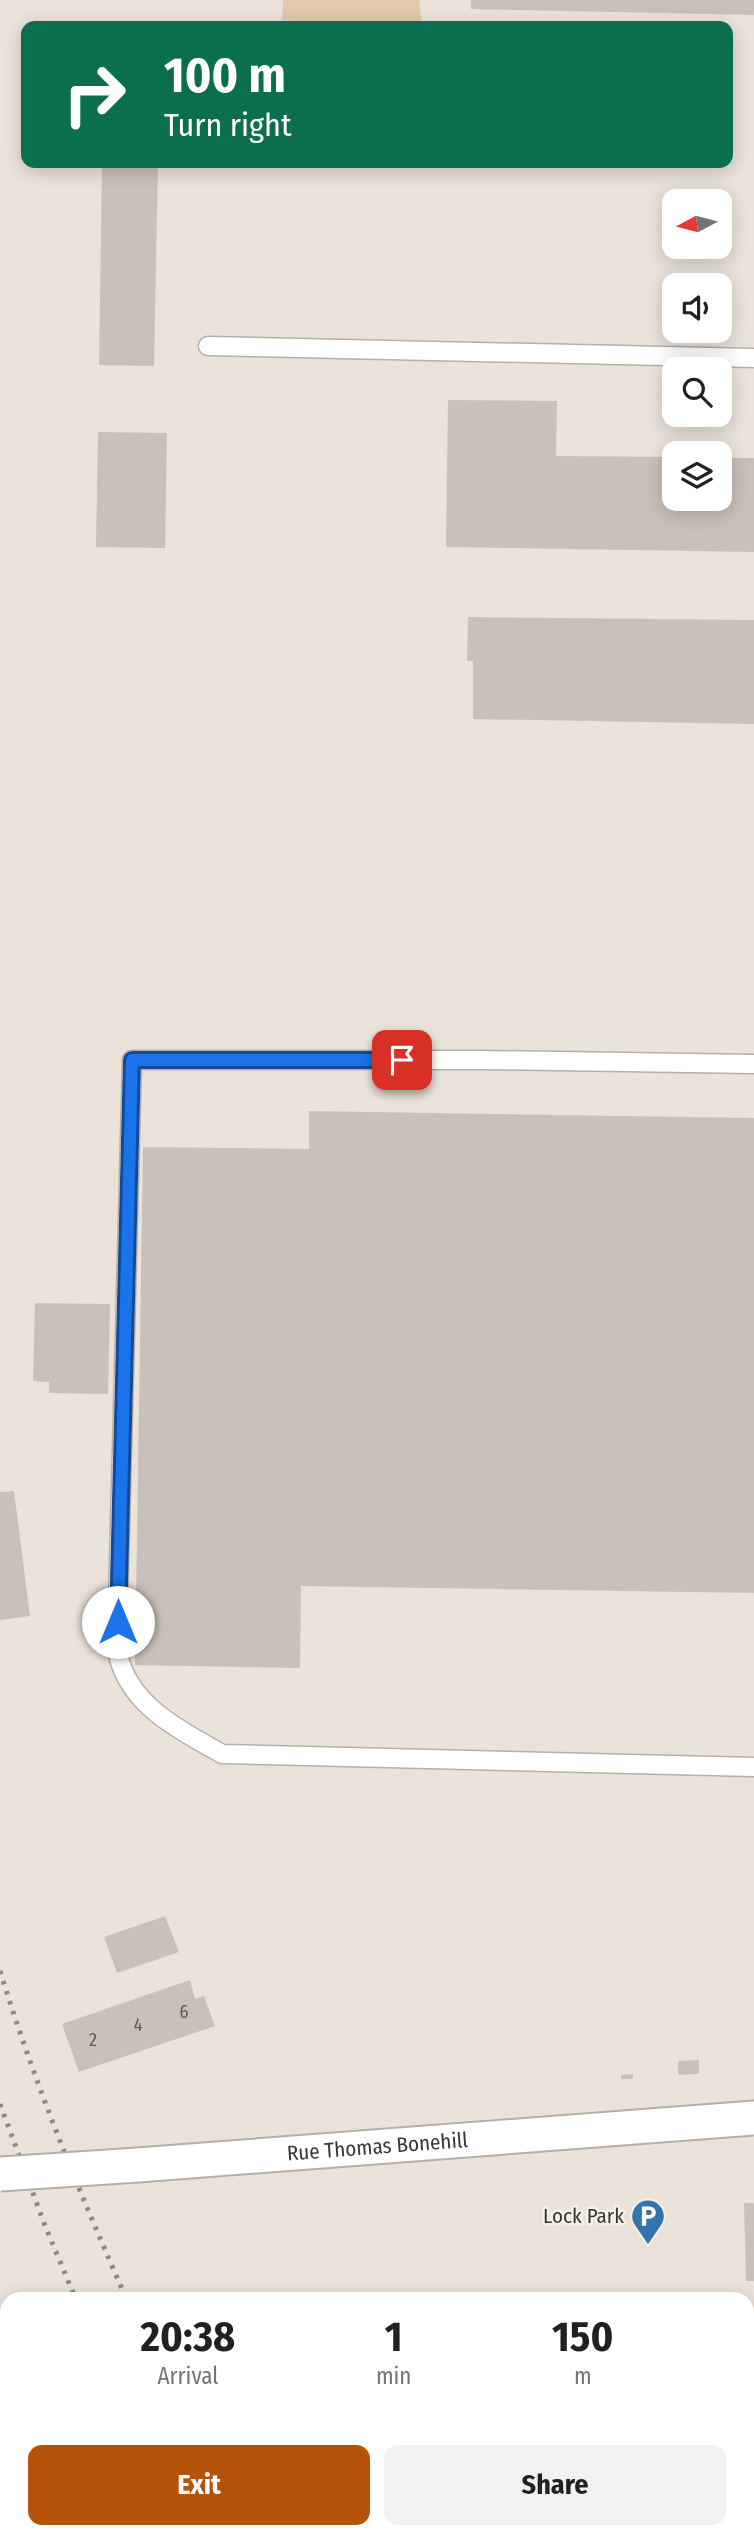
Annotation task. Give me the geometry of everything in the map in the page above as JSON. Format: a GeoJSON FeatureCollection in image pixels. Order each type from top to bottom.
{"type":"FeatureCollection","features":[{"type":"Feature","properties":{"kind":"street","name":"Rue Thomas Bonehill"},"geometry":{"type":"LineString","coordinates":[[0,2174],[754,2118]]}},
{"type":"Feature","properties":{"kind":"lane"},"geometry":{"type":"LineString","coordinates":[[208,346],[754,358]]}},
{"type":"Feature","properties":{"kind":"lane"},"geometry":{"type":"LineString","coordinates":[[754,1064],[483,1060],[132,1060],[118,1602],[120,1660],[136,1694],[167,1722],[222,1754],[754,1767]]}},
{"type":"Feature","properties":{"kind":"shaded area"},"geometry":{"type":"Polygon","coordinates":[[[283,0],[419,0],[421,21],[296,21],[282,20],[283,0]]]}},
{"type":"Feature","properties":{"kind":"building"},"geometry":{"type":"Polygon","coordinates":[[[471,0],[754,0],[754,15],[471,9],[471,0]]]}},
{"type":"Feature","properties":{"kind":"building"},"geometry":{"type":"Polygon","coordinates":[[[102,168],[158,168],[154,366],[99,365],[102,168]]]}},
{"type":"Feature","properties":{"kind":"building"},"geometry":{"type":"Polygon","coordinates":[[[448,400],[557,401],[556,456],[662,457],[662,511],[732,511],[732,458],[754,458],[754,552],[446,547],[448,400]]]}},
{"type":"Feature","properties":{"kind":"building"},"geometry":{"type":"Polygon","coordinates":[[[98,432],[167,433],[165,548],[96,547],[98,432]]]}},
{"type":"Feature","properties":{"kind":"building"},"geometry":{"type":"Polygon","coordinates":[[[468,617],[754,620],[754,724],[473,719],[473,661],[467,661],[468,617]]]}},
{"type":"Feature","properties":{"kind":"building"},"geometry":{"type":"Polygon","coordinates":[[[309,1111],[754,1118],[754,1593],[301,1586],[300,1668],[135,1665],[143,1147],[309,1149],[309,1111]]]}},
{"type":"Feature","properties":{"kind":"building"},"geometry":{"type":"Polygon","coordinates":[[[35,1303],[110,1304],[108,1394],[49,1393],[49,1382],[33,1381],[35,1303]]]}},
{"type":"Feature","properties":{"kind":"building"},"geometry":{"type":"Polygon","coordinates":[[[14,1491],[30,1616],[0,1620],[0,1492],[14,1491]]]}},
{"type":"Feature","properties":{"kind":"building"},"geometry":{"type":"Polygon","coordinates":[[[165,1916],[179,1952],[117,1973],[104,1937],[165,1916]]]}},
{"type":"Feature","properties":{"kind":"building"},"geometry":{"type":"Polygon","coordinates":[[[190,1980],[195,1999],[204,1996],[215,2026],[79,2072],[62,2024],[190,1980]]]}},
{"type":"Feature","properties":{"kind":"building"},"geometry":{"type":"Polygon","coordinates":[[[699,2060],[699,2074],[678,2075],[678,2061],[699,2060]]]}},
{"type":"Feature","properties":{"kind":"building"},"geometry":{"type":"Polygon","coordinates":[[[633,2074],[633,2079],[621,2079],[621,2075],[633,2074]]]}},
{"type":"Feature","properties":{"kind":"building"},"geometry":{"type":"Polygon","coordinates":[[[744,2203],[754,2203],[754,2281],[746,2281],[744,2203]]]}},
{"type":"Feature","properties":{"kind":"railway"},"geometry":{"type":"LineString","coordinates":[[0,1971],[59,2137],[124,2292]]}},
{"type":"Feature","properties":{"kind":"railway"},"geometry":{"type":"LineString","coordinates":[[0,2104],[73,2292]]}},
{"type":"Feature","properties":{"kind":"place","name":"Lock Park"},"geometry":{"type":"Point","coordinates":[648,2246]}},
{"type":"Feature","properties":{"kind":"route"},"geometry":{"type":"LineString","coordinates":[[118,1622],[132,1060],[402,1060]]}}]}
